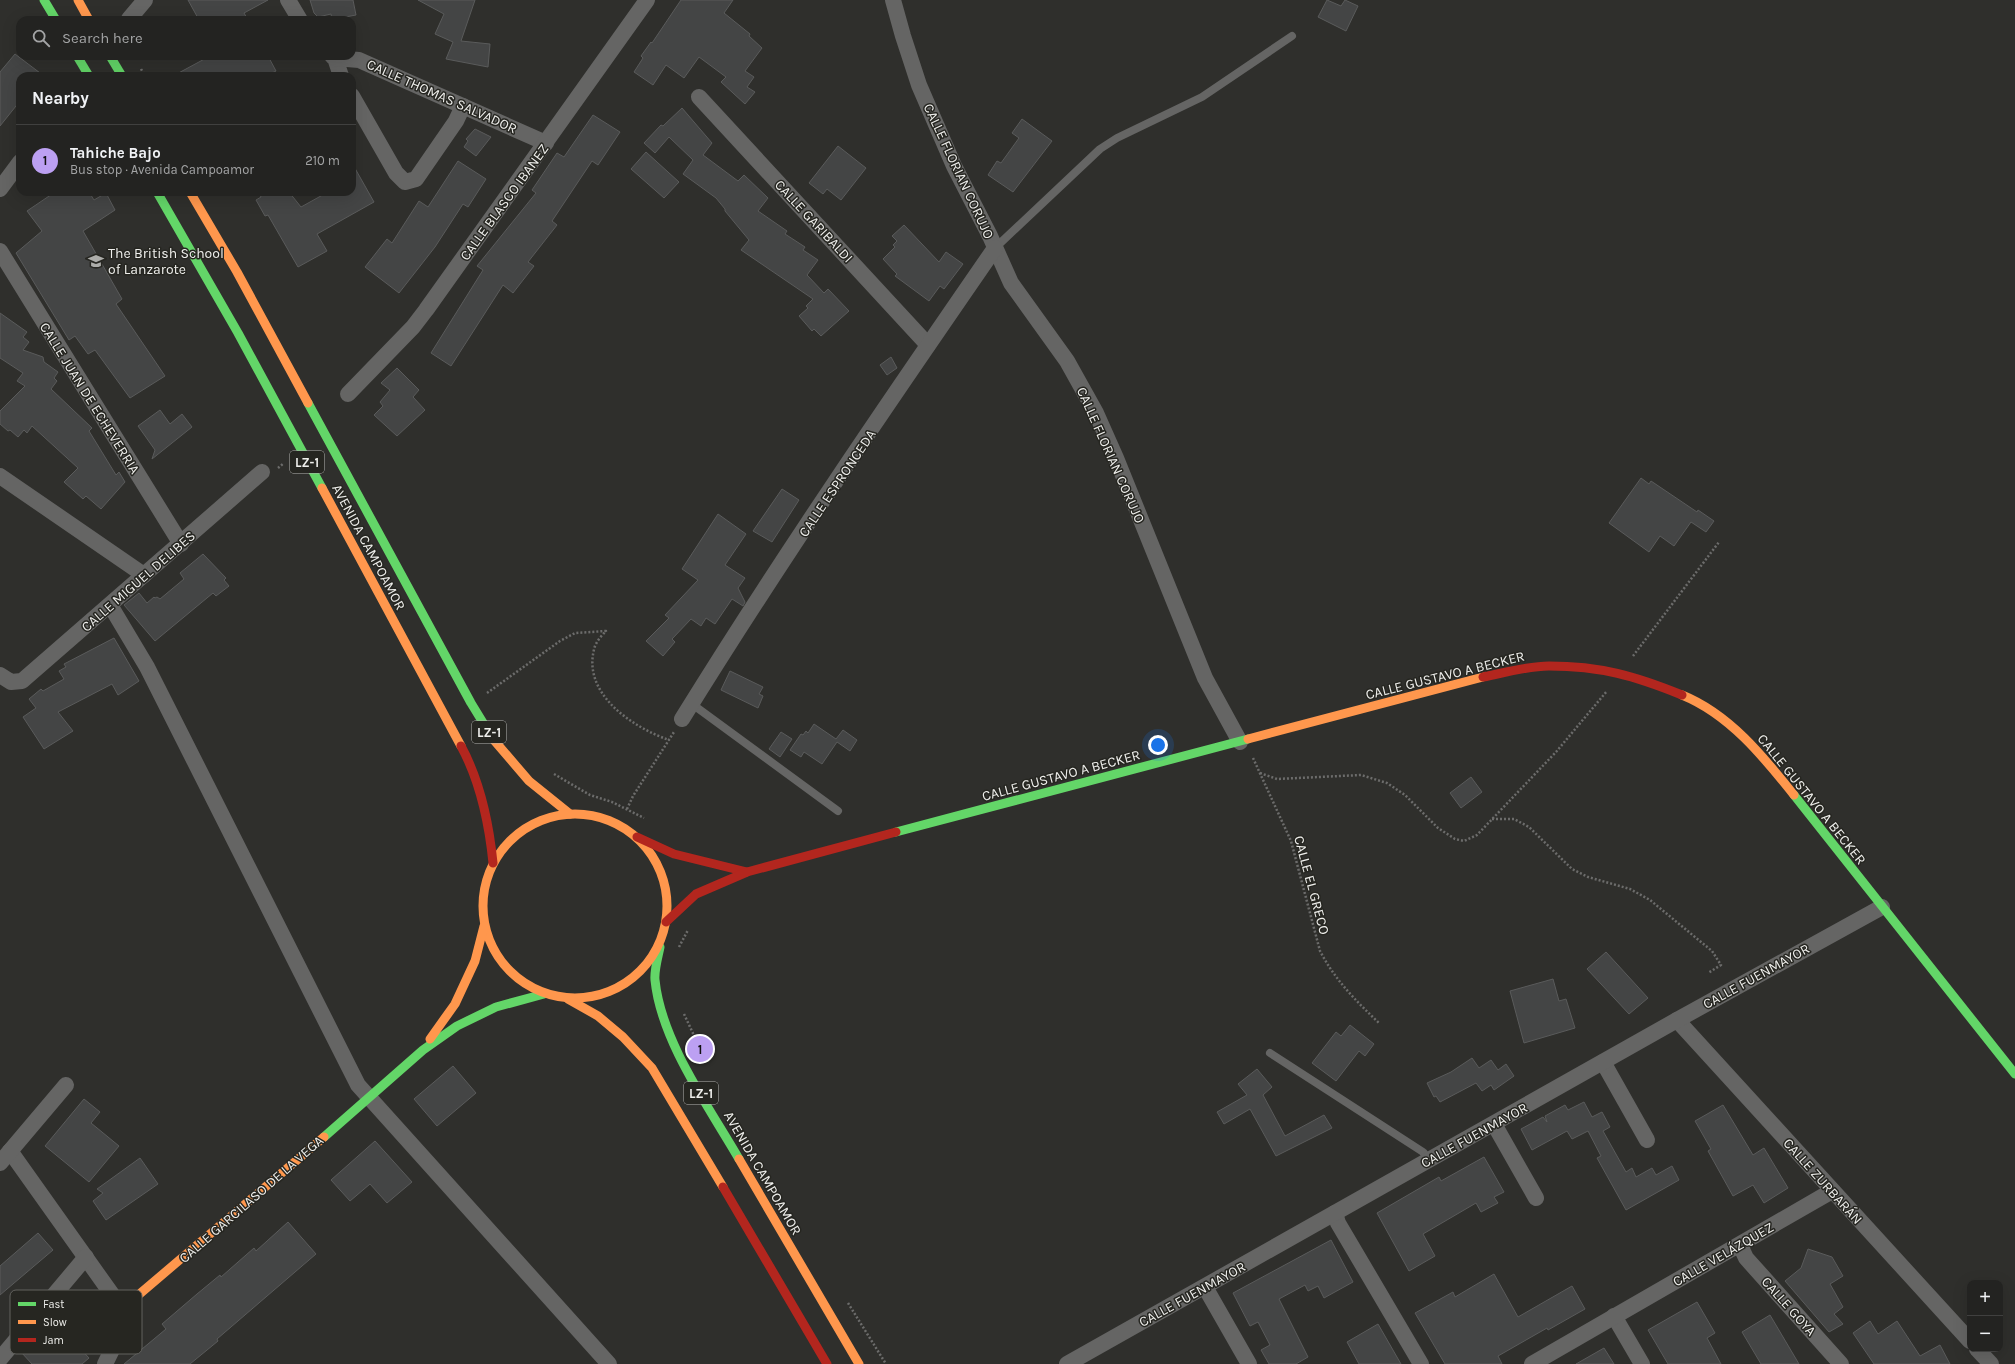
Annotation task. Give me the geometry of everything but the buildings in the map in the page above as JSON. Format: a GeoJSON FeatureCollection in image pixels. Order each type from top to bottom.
{"type":"FeatureCollection","features":[{"type":"Feature","properties":{"kind":"main road"},"geometry":{"type":"LineString","coordinates":[[44,0],[54,16]]}},
{"type":"Feature","properties":{"kind":"main road"},"geometry":{"type":"LineString","coordinates":[[78,0],[87,16]]}},
{"type":"Feature","properties":{"kind":"main road"},"geometry":{"type":"LineString","coordinates":[[79,60],[87,72]]}},
{"type":"Feature","properties":{"kind":"main road"},"geometry":{"type":"LineString","coordinates":[[112,60],[120,72]]}},
{"type":"Feature","properties":{"kind":"main road","name":"AVENIDA CAMPOAMOR"},"geometry":{"type":"LineString","coordinates":[[158,196],[238,333],[466,755],[483,801],[491,838],[493,863]]}},
{"type":"Feature","properties":{"kind":"main road","name":"AVENIDA CAMPOAMOR"},"geometry":{"type":"LineString","coordinates":[[192,196],[237,272],[471,703],[495,742],[530,781],[570,814]]}},
{"type":"Feature","properties":{"kind":"main road","name":"CALLE GUSTAVO A BECKER"},"geometry":{"type":"LineString","coordinates":[[666,922],[696,894],[747,872],[1513,671],[1548,666],[1602,669],[1639,678],[1689,698],[1732,726],[1774,770],[2015,1074]]}},
{"type":"Feature","properties":{"kind":"main road","name":"LZ-1"},"geometry":{"type":"LineString","coordinates":[[568,999],[606,994],[638,974],[660,943],[666,922],[667,891],[656,861],[637,837],[606,819],[570,814],[539,821],[512,838],[493,863],[483,894],[484,926],[495,955],[516,979],[544,994],[568,999],[598,1016],[623,1037],[652,1068],[826,1364]]}},
{"type":"Feature","properties":{"kind":"main road","name":"CALLE GUSTAVO A BECKER"},"geometry":{"type":"LineString","coordinates":[[637,837],[674,854],[747,872]]}},
{"type":"Feature","properties":{"kind":"main road","name":"CALLE GARCILASO DE LA VEGA"},"geometry":{"type":"LineString","coordinates":[[421,1051],[454,1004],[475,961],[484,926]]}},
{"type":"Feature","properties":{"kind":"main road","name":"AVENIDA CAMPOAMOR"},"geometry":{"type":"LineString","coordinates":[[660,943],[656,979],[662,1016],[681,1059],[859,1364]]}},
{"type":"Feature","properties":{"kind":"main road","name":"CALLE GARCILASO DE LA VEGA"},"geometry":{"type":"LineString","coordinates":[[142,1292],[369,1098],[421,1051],[470,1018],[511,1002],[544,994]]}},
{"type":"Feature","properties":{"kind":"street"},"geometry":{"type":"LineString","coordinates":[[132,16],[145,0]]}},
{"type":"Feature","properties":{"kind":"street"},"geometry":{"type":"LineString","coordinates":[[288,0],[298,16]]}},
{"type":"Feature","properties":{"kind":"street","name":"CALLE BLASCO IBANEZ"},"geometry":{"type":"LineString","coordinates":[[348,394],[413,328],[647,0]]}},
{"type":"Feature","properties":{"kind":"street","name":"CALLE FLORIAN CORUJO"},"geometry":{"type":"LineString","coordinates":[[893,0],[903,36],[936,127],[995,248],[1010,283],[1067,361],[1096,413],[1205,678],[1240,742]]}},
{"type":"Feature","properties":{"kind":"street","name":"CALLE THOMAS SALVADOR"},"geometry":{"type":"LineString","coordinates":[[335,60],[340,72]]}},
{"type":"Feature","properties":{"kind":"street","name":"CALLE THOMAS SALVADOR"},"geometry":{"type":"LineString","coordinates":[[356,60],[546,143]]}},
{"type":"Feature","properties":{"kind":"street","name":"CALLE GARIBALDI"},"geometry":{"type":"LineString","coordinates":[[699,97],[928,345]]}},
{"type":"Feature","properties":{"kind":"street"},"geometry":{"type":"LineString","coordinates":[[356,103],[396,173],[405,182],[416,179],[456,121],[463,106]]}},
{"type":"Feature","properties":{"kind":"street"},"geometry":{"type":"LineString","coordinates":[[0,189],[16,167]]}},
{"type":"Feature","properties":{"kind":"street","name":"CALLE ESPRONCEDA"},"geometry":{"type":"LineString","coordinates":[[682,720],[740,629],[928,345],[995,248]]}},
{"type":"Feature","properties":{"kind":"street","name":"CALLE JUAN DE ECHEVERRIA"},"geometry":{"type":"LineString","coordinates":[[0,251],[181,544]]}},
{"type":"Feature","properties":{"kind":"street","name":"CALLE MIGUEL DELIBES"},"geometry":{"type":"LineString","coordinates":[[5,678],[22,681],[262,472]]}},
{"type":"Feature","properties":{"kind":"street"},"geometry":{"type":"LineString","coordinates":[[0,476],[144,575]]}},
{"type":"Feature","properties":{"kind":"street"},"geometry":{"type":"LineString","coordinates":[[110,605],[147,667],[358,1085],[609,1364]]}},
{"type":"Feature","properties":{"kind":"street","name":"CALLE FUENMAYOR"},"geometry":{"type":"LineString","coordinates":[[1073,1363],[1677,1020],[1882,907]]}},
{"type":"Feature","properties":{"kind":"street","name":"CALLE ZURBARÁN"},"geometry":{"type":"LineString","coordinates":[[1677,1020],[1967,1338]]}},
{"type":"Feature","properties":{"kind":"street"},"geometry":{"type":"LineString","coordinates":[[1603,1062],[1647,1140]]}},
{"type":"Feature","properties":{"kind":"street"},"geometry":{"type":"LineString","coordinates":[[66,1085],[5,1157],[86,1257],[109,1290]]}},
{"type":"Feature","properties":{"kind":"street"},"geometry":{"type":"LineString","coordinates":[[1494,1124],[1536,1198]]}},
{"type":"Feature","properties":{"kind":"street","name":"CALLE VELÁZQUEZ"},"geometry":{"type":"LineString","coordinates":[[1532,1364],[1832,1191]]}},
{"type":"Feature","properties":{"kind":"street"},"geometry":{"type":"LineString","coordinates":[[1335,1213],[1338,1223],[1421,1364]]}},
{"type":"Feature","properties":{"kind":"street","name":"CALLE GOYA"},"geometry":{"type":"LineString","coordinates":[[1740,1245],[1746,1258],[1841,1364]]}},
{"type":"Feature","properties":{"kind":"street"},"geometry":{"type":"LineString","coordinates":[[58,1290],[86,1257]]}},
{"type":"Feature","properties":{"kind":"street"},"geometry":{"type":"LineString","coordinates":[[1205,1287],[1249,1364]]}},
{"type":"Feature","properties":{"kind":"street"},"geometry":{"type":"LineString","coordinates":[[1614,1316],[1642,1364]]}},
{"type":"Feature","properties":{"kind":"street"},"geometry":{"type":"LineString","coordinates":[[0,1358],[10,1346]]}},
{"type":"Feature","properties":{"kind":"street"},"geometry":{"type":"LineString","coordinates":[[1980,1352],[1991,1364]]}},
{"type":"Feature","properties":{"kind":"street","name":"CALLE GARCILASO DE LA VEGA"},"geometry":{"type":"LineString","coordinates":[[105,1364],[110,1354]]}},
{"type":"Feature","properties":{"kind":"lane"},"geometry":{"type":"LineString","coordinates":[[995,248],[1100,149],[1117,138],[1202,97],[1292,36]]}},
{"type":"Feature","properties":{"kind":"lane"},"geometry":{"type":"LineString","coordinates":[[692,704],[838,811]]}},
{"type":"Feature","properties":{"kind":"lane"},"geometry":{"type":"LineString","coordinates":[[1270,1053],[1423,1152],[1429,1160]]}},
{"type":"Feature","properties":{"kind":"path"},"geometry":{"type":"LineString","coordinates":[[1260,773],[1277,779],[1361,775],[1380,781],[1405,795],[1438,828],[1455,839],[1464,840],[1477,835],[1556,752],[1621,673],[1719,542]]}},
{"type":"Feature","properties":{"kind":"path"},"geometry":{"type":"LineString","coordinates":[[485,695],[565,639],[575,634],[606,631],[595,645],[592,665],[598,687],[611,705],[636,725],[669,740]]}},
{"type":"Feature","properties":{"kind":"path"},"geometry":{"type":"LineString","coordinates":[[627,809],[633,796],[682,720]]}},
{"type":"Feature","properties":{"kind":"path","name":"CALLE EL GRECO"},"geometry":{"type":"LineString","coordinates":[[1240,742],[1252,755],[1291,841],[1320,952],[1329,968],[1379,1023]]}},
{"type":"Feature","properties":{"kind":"path"},"geometry":{"type":"LineString","coordinates":[[548,770],[590,795],[612,802],[647,820]]}},
{"type":"Feature","properties":{"kind":"path"},"geometry":{"type":"LineString","coordinates":[[1492,819],[1514,819],[1529,827],[1572,869],[1588,877],[1630,890],[1650,900],[1712,951],[1721,965],[1708,973]]}},
{"type":"Feature","properties":{"kind":"path"},"geometry":{"type":"LineString","coordinates":[[678,951],[690,925]]}},
{"type":"Feature","properties":{"kind":"path"},"geometry":{"type":"LineString","coordinates":[[681,1011],[684,1014],[705,1059]]}},
{"type":"Feature","properties":{"kind":"traffic: fast"},"geometry":{"type":"LineString","coordinates":[[44,0],[54,16]]}},
{"type":"Feature","properties":{"kind":"traffic: fast"},"geometry":{"type":"LineString","coordinates":[[79,60],[87,72]]}},
{"type":"Feature","properties":{"kind":"traffic: fast"},"geometry":{"type":"LineString","coordinates":[[112,60],[120,72]]}},
{"type":"Feature","properties":{"kind":"traffic: fast"},"geometry":{"type":"LineString","coordinates":[[159,196],[238,333],[322,488]]}},
{"type":"Feature","properties":{"kind":"traffic: fast"},"geometry":{"type":"LineString","coordinates":[[308,403],[471,703],[493,739]]}},
{"type":"Feature","properties":{"kind":"traffic: fast"},"geometry":{"type":"LineString","coordinates":[[896,832],[1248,739]]}},
{"type":"Feature","properties":{"kind":"traffic: fast"},"geometry":{"type":"LineString","coordinates":[[1794,795],[2015,1074]]}},
{"type":"Feature","properties":{"kind":"traffic: fast"},"geometry":{"type":"LineString","coordinates":[[660,947],[655,980],[659,1003],[666,1026],[688,1073],[739,1159]]}},
{"type":"Feature","properties":{"kind":"traffic: fast"},"geometry":{"type":"LineString","coordinates":[[324,1137],[423,1050],[457,1026],[496,1007],[544,994]]}},
{"type":"Feature","properties":{"kind":"traffic: slow"},"geometry":{"type":"LineString","coordinates":[[78,0],[87,16]]}},
{"type":"Feature","properties":{"kind":"traffic: slow"},"geometry":{"type":"LineString","coordinates":[[192,196],[237,272],[308,403]]}},
{"type":"Feature","properties":{"kind":"traffic: slow"},"geometry":{"type":"LineString","coordinates":[[322,488],[461,746]]}},
{"type":"Feature","properties":{"kind":"traffic: slow"},"geometry":{"type":"LineString","coordinates":[[1248,739],[1483,677]]}},
{"type":"Feature","properties":{"kind":"traffic: slow"},"geometry":{"type":"LineString","coordinates":[[1682,695],[1699,703],[1730,725],[1757,751],[1794,795]]}},
{"type":"Feature","properties":{"kind":"traffic: slow"},"geometry":{"type":"LineString","coordinates":[[493,739],[529,781],[570,814]]}},
{"type":"Feature","properties":{"kind":"traffic: slow"},"geometry":{"type":"LineString","coordinates":[[566,814],[584,814],[610,821],[626,830],[640,841],[651,855],[660,871],[667,897],[667,906],[667,915],[660,941],[651,957],[640,971],[618,987],[602,994],[584,998],[566,998],[548,994],[532,987],[517,977],[504,964],[494,949],[487,933],[483,915],[483,897],[487,879],[494,863],[504,848],[517,835],[532,825],[548,818],[566,814]]}},
{"type":"Feature","properties":{"kind":"traffic: slow"},"geometry":{"type":"LineString","coordinates":[[430,1039],[455,1004],[475,961],[484,926]]}},
{"type":"Feature","properties":{"kind":"traffic: slow"},"geometry":{"type":"LineString","coordinates":[[568,999],[598,1016],[623,1037],[652,1068],[723,1187]]}},
{"type":"Feature","properties":{"kind":"traffic: slow"},"geometry":{"type":"LineString","coordinates":[[142,1292],[324,1137]]}},
{"type":"Feature","properties":{"kind":"traffic: slow"},"geometry":{"type":"LineString","coordinates":[[739,1159],[859,1364]]}},
{"type":"Feature","properties":{"kind":"traffic: jam"},"geometry":{"type":"LineString","coordinates":[[1483,677],[1524,668],[1541,666],[1568,666],[1602,670],[1633,677],[1682,695]]}},
{"type":"Feature","properties":{"kind":"traffic: jam"},"geometry":{"type":"LineString","coordinates":[[461,746],[468,759],[483,803],[493,863]]}},
{"type":"Feature","properties":{"kind":"traffic: jam"},"geometry":{"type":"LineString","coordinates":[[666,922],[696,894],[747,872],[896,832]]}},
{"type":"Feature","properties":{"kind":"traffic: jam"},"geometry":{"type":"LineString","coordinates":[[637,837],[674,854],[747,872]]}},
{"type":"Feature","properties":{"kind":"traffic: jam"},"geometry":{"type":"LineString","coordinates":[[723,1187],[827,1364]]}},
{"type":"Feature","properties":{"kind":"place","name":"The British School of Lanzarote"},"geometry":{"type":"Point","coordinates":[96,261]}},
{"type":"Feature","properties":{"kind":"place","name":"Tahiche Bajo"},"geometry":{"type":"Point","coordinates":[700,1049]}}]}
